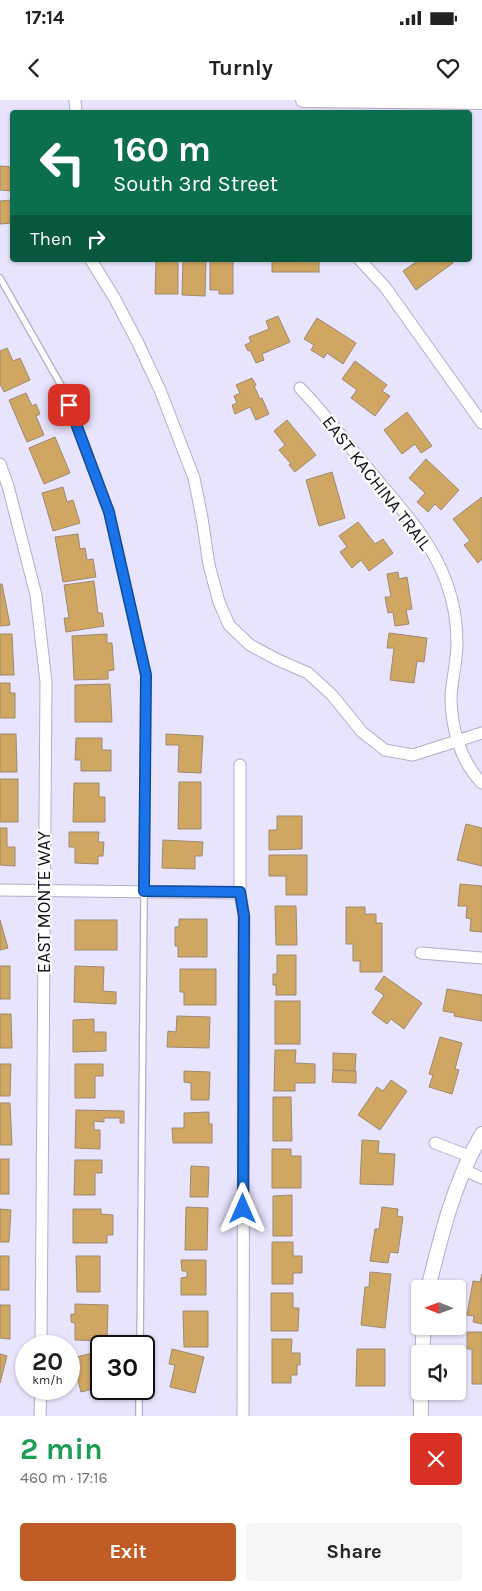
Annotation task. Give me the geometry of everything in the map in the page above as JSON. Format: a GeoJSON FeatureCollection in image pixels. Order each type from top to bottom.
{"type":"FeatureCollection","features":[{"type":"Feature","properties":{"kind":"street"},"geometry":{"type":"LineString","coordinates":[[303,100],[482,102]]}},
{"type":"Feature","properties":{"kind":"street"},"geometry":{"type":"LineString","coordinates":[[92,262],[115,299],[137,341],[160,390],[194,478],[209,564],[219,602],[229,625],[250,645],[308,673],[332,695],[362,732],[384,750],[413,755],[482,733]]}},
{"type":"Feature","properties":{"kind":"street"},"geometry":{"type":"LineString","coordinates":[[362,262],[385,287],[482,423]]}},
{"type":"Feature","properties":{"kind":"street","name":"EAST KACHINA TRAIL"},"geometry":{"type":"LineString","coordinates":[[300,388],[426,540],[439,562],[453,601],[456,623],[457,645],[452,696],[455,732],[470,768],[482,783]]}},
{"type":"Feature","properties":{"kind":"street","name":"EAST MONTE WAY"},"geometry":{"type":"LineString","coordinates":[[0,464],[8,486],[34,586],[46,682],[41,1335]]}},
{"type":"Feature","properties":{"kind":"street"},"geometry":{"type":"LineString","coordinates":[[240,765],[240,892],[244,916],[243,1416]]}},
{"type":"Feature","properties":{"kind":"street"},"geometry":{"type":"LineString","coordinates":[[0,890],[240,892]]}},
{"type":"Feature","properties":{"kind":"street"},"geometry":{"type":"LineString","coordinates":[[422,952],[482,958]]}},
{"type":"Feature","properties":{"kind":"street"},"geometry":{"type":"LineString","coordinates":[[430,1280],[451,1205],[469,1156],[482,1134]]}},
{"type":"Feature","properties":{"kind":"street"},"geometry":{"type":"LineString","coordinates":[[435,1143],[469,1156]]}},
{"type":"Feature","properties":{"kind":"street"},"geometry":{"type":"LineString","coordinates":[[464,1170],[482,1178]]}},
{"type":"Feature","properties":{"kind":"street"},"geometry":{"type":"LineString","coordinates":[[40,1416],[41,1400]]}},
{"type":"Feature","properties":{"kind":"street"},"geometry":{"type":"LineString","coordinates":[[421,1400],[421,1416]]}},
{"type":"Feature","properties":{"kind":"lane"},"geometry":{"type":"LineString","coordinates":[[0,278],[62,387],[109,512],[146,675],[140,1335]]}},
{"type":"Feature","properties":{"kind":"lane"},"geometry":{"type":"LineString","coordinates":[[139,1400],[139,1416]]}},
{"type":"Feature","properties":{"kind":"building"},"geometry":{"type":"Polygon","coordinates":[[[0,166],[10,167],[10,191],[0,190],[0,166]]]}},
{"type":"Feature","properties":{"kind":"building"},"geometry":{"type":"Polygon","coordinates":[[[10,200],[10,223],[0,224],[0,201],[10,200]]]}},
{"type":"Feature","properties":{"kind":"building"},"geometry":{"type":"Polygon","coordinates":[[[156,262],[178,262],[178,294],[155,294],[156,262]]]}},
{"type":"Feature","properties":{"kind":"building"},"geometry":{"type":"Polygon","coordinates":[[[183,262],[206,262],[205,296],[182,295],[183,262]]]}},
{"type":"Feature","properties":{"kind":"building"},"geometry":{"type":"Polygon","coordinates":[[[210,262],[233,262],[233,294],[219,294],[219,290],[210,290],[210,262]]]}},
{"type":"Feature","properties":{"kind":"building"},"geometry":{"type":"Polygon","coordinates":[[[272,262],[319,262],[319,272],[272,272],[272,262]]]}},
{"type":"Feature","properties":{"kind":"building"},"geometry":{"type":"Polygon","coordinates":[[[416,262],[453,263],[416,290],[403,271],[416,262]]]}},
{"type":"Feature","properties":{"kind":"building"},"geometry":{"type":"Polygon","coordinates":[[[278,316],[290,342],[262,354],[264,360],[256,363],[250,350],[248,351],[245,345],[251,342],[249,337],[269,329],[266,321],[278,316]]]}},
{"type":"Feature","properties":{"kind":"building"},"geometry":{"type":"Polygon","coordinates":[[[317,318],[356,343],[343,364],[327,353],[324,358],[311,350],[314,345],[304,339],[317,318]]]}},
{"type":"Feature","properties":{"kind":"building"},"geometry":{"type":"Polygon","coordinates":[[[7,348],[13,361],[20,358],[30,380],[4,392],[0,384],[0,351],[7,348]]]}},
{"type":"Feature","properties":{"kind":"building"},"geometry":{"type":"Polygon","coordinates":[[[355,361],[387,385],[382,391],[390,396],[375,416],[351,398],[357,390],[342,379],[355,361]]]}},
{"type":"Feature","properties":{"kind":"building"},"geometry":{"type":"Polygon","coordinates":[[[252,378],[260,399],[262,398],[269,414],[256,420],[250,407],[235,414],[232,405],[237,403],[234,396],[240,393],[236,385],[252,378]]]}},
{"type":"Feature","properties":{"kind":"building"},"geometry":{"type":"Polygon","coordinates":[[[26,393],[32,406],[36,404],[40,414],[36,416],[44,435],[27,442],[9,400],[26,393]]]}},
{"type":"Feature","properties":{"kind":"building"},"geometry":{"type":"Polygon","coordinates":[[[407,412],[432,446],[421,453],[415,444],[402,454],[384,430],[407,412]]]}},
{"type":"Feature","properties":{"kind":"building"},"geometry":{"type":"Polygon","coordinates":[[[287,420],[316,455],[295,472],[279,450],[285,445],[274,431],[287,420]]]}},
{"type":"Feature","properties":{"kind":"building"},"geometry":{"type":"Polygon","coordinates":[[[55,437],[70,473],[44,484],[29,448],[55,437]]]}},
{"type":"Feature","properties":{"kind":"building"},"geometry":{"type":"Polygon","coordinates":[[[426,459],[459,490],[441,510],[435,504],[428,512],[417,502],[425,493],[409,478],[426,459]]]}},
{"type":"Feature","properties":{"kind":"building"},"geometry":{"type":"Polygon","coordinates":[[[332,472],[345,518],[319,526],[306,480],[332,472]]]}},
{"type":"Feature","properties":{"kind":"building"},"geometry":{"type":"Polygon","coordinates":[[[63,487],[67,502],[73,500],[80,523],[53,531],[42,493],[63,487]]]}},
{"type":"Feature","properties":{"kind":"building"},"geometry":{"type":"Polygon","coordinates":[[[482,497],[482,559],[478,563],[464,545],[470,541],[453,519],[482,497]]]}},
{"type":"Feature","properties":{"kind":"building"},"geometry":{"type":"Polygon","coordinates":[[[358,522],[375,544],[383,539],[393,553],[369,571],[361,560],[352,568],[340,552],[347,547],[339,536],[358,522]]]}},
{"type":"Feature","properties":{"kind":"building"},"geometry":{"type":"Polygon","coordinates":[[[78,534],[80,549],[85,548],[87,560],[93,559],[96,577],[63,582],[55,537],[78,534]]]}},
{"type":"Feature","properties":{"kind":"building"},"geometry":{"type":"Polygon","coordinates":[[[398,572],[399,579],[407,577],[412,609],[406,610],[409,624],[395,626],[393,612],[388,613],[385,597],[391,597],[387,574],[398,572]]]}},
{"type":"Feature","properties":{"kind":"building"},"geometry":{"type":"Polygon","coordinates":[[[94,581],[98,613],[102,613],[104,626],[66,632],[64,618],[69,618],[64,585],[94,581]]]}},
{"type":"Feature","properties":{"kind":"building"},"geometry":{"type":"Polygon","coordinates":[[[0,584],[2,584],[10,625],[0,626],[0,584]]]}},
{"type":"Feature","properties":{"kind":"building"},"geometry":{"type":"Polygon","coordinates":[[[389,633],[427,638],[424,662],[417,661],[414,683],[390,680],[394,648],[387,648],[389,633]]]}},
{"type":"Feature","properties":{"kind":"building"},"geometry":{"type":"Polygon","coordinates":[[[0,634],[12,634],[14,675],[0,675],[0,634]]]}},
{"type":"Feature","properties":{"kind":"building"},"geometry":{"type":"Polygon","coordinates":[[[107,634],[107,643],[112,643],[114,670],[108,671],[108,679],[74,680],[72,636],[107,634]]]}},
{"type":"Feature","properties":{"kind":"building"},"geometry":{"type":"Polygon","coordinates":[[[0,683],[10,683],[10,693],[15,693],[15,718],[0,718],[0,683]]]}},
{"type":"Feature","properties":{"kind":"building"},"geometry":{"type":"Polygon","coordinates":[[[110,684],[112,722],[75,722],[75,685],[110,684]]]}},
{"type":"Feature","properties":{"kind":"building"},"geometry":{"type":"Polygon","coordinates":[[[0,734],[16,734],[17,772],[0,772],[0,734]]]}},
{"type":"Feature","properties":{"kind":"building"},"geometry":{"type":"Polygon","coordinates":[[[166,734],[203,736],[201,773],[178,772],[179,745],[166,745],[166,734]]]}},
{"type":"Feature","properties":{"kind":"building"},"geometry":{"type":"Polygon","coordinates":[[[76,738],[102,738],[102,750],[111,750],[111,771],[81,771],[81,760],[75,760],[76,738]]]}},
{"type":"Feature","properties":{"kind":"building"},"geometry":{"type":"Polygon","coordinates":[[[0,779],[18,779],[18,822],[0,822],[0,779]]]}},
{"type":"Feature","properties":{"kind":"building"},"geometry":{"type":"Polygon","coordinates":[[[179,782],[201,782],[201,829],[178,829],[179,782]]]}},
{"type":"Feature","properties":{"kind":"building"},"geometry":{"type":"Polygon","coordinates":[[[74,783],[99,783],[99,797],[105,797],[105,822],[73,822],[74,783]]]}},
{"type":"Feature","properties":{"kind":"building"},"geometry":{"type":"Polygon","coordinates":[[[277,816],[302,816],[302,849],[269,850],[269,830],[277,830],[277,816]]]}},
{"type":"Feature","properties":{"kind":"building"},"geometry":{"type":"Polygon","coordinates":[[[466,824],[482,828],[482,866],[457,860],[466,824]]]}},
{"type":"Feature","properties":{"kind":"building"},"geometry":{"type":"Polygon","coordinates":[[[0,828],[7,828],[7,847],[15,847],[15,866],[0,865],[0,828]]]}},
{"type":"Feature","properties":{"kind":"building"},"geometry":{"type":"Polygon","coordinates":[[[69,832],[99,832],[98,842],[104,842],[103,856],[98,856],[98,864],[75,863],[75,847],[69,847],[69,832]]]}},
{"type":"Feature","properties":{"kind":"building"},"geometry":{"type":"Polygon","coordinates":[[[163,840],[203,842],[202,856],[195,856],[195,869],[162,868],[163,840]]]}},
{"type":"Feature","properties":{"kind":"building"},"geometry":{"type":"Polygon","coordinates":[[[269,855],[307,855],[307,895],[286,895],[286,876],[269,876],[269,855]]]}},
{"type":"Feature","properties":{"kind":"building"},"geometry":{"type":"Polygon","coordinates":[[[460,884],[482,886],[482,932],[470,931],[471,919],[466,918],[467,906],[458,906],[460,884]]]}},
{"type":"Feature","properties":{"kind":"building"},"geometry":{"type":"Polygon","coordinates":[[[275,906],[296,906],[297,945],[276,945],[275,906]]]}},
{"type":"Feature","properties":{"kind":"building"},"geometry":{"type":"Polygon","coordinates":[[[346,907],[365,907],[365,914],[376,914],[376,923],[382,923],[382,972],[360,972],[360,961],[353,961],[353,944],[346,944],[346,907]]]}},
{"type":"Feature","properties":{"kind":"building"},"geometry":{"type":"Polygon","coordinates":[[[179,919],[207,919],[207,957],[178,957],[178,946],[175,946],[175,927],[179,927],[179,919]]]}},
{"type":"Feature","properties":{"kind":"building"},"geometry":{"type":"Polygon","coordinates":[[[0,920],[8,948],[0,950],[0,920]]]}},
{"type":"Feature","properties":{"kind":"building"},"geometry":{"type":"Polygon","coordinates":[[[75,920],[117,920],[117,950],[75,950],[75,920]]]}},
{"type":"Feature","properties":{"kind":"building"},"geometry":{"type":"Polygon","coordinates":[[[277,955],[296,955],[296,995],[276,995],[276,985],[273,985],[273,974],[277,974],[277,955]]]}},
{"type":"Feature","properties":{"kind":"building"},"geometry":{"type":"Polygon","coordinates":[[[0,966],[10,966],[10,999],[0,999],[0,966]]]}},
{"type":"Feature","properties":{"kind":"building"},"geometry":{"type":"Polygon","coordinates":[[[75,966],[104,967],[103,991],[116,992],[116,1004],[74,1002],[75,966]]]}},
{"type":"Feature","properties":{"kind":"building"},"geometry":{"type":"Polygon","coordinates":[[[180,969],[216,969],[216,1005],[184,1005],[184,992],[180,992],[180,969]]]}},
{"type":"Feature","properties":{"kind":"building"},"geometry":{"type":"Polygon","coordinates":[[[384,976],[422,1003],[404,1029],[391,1019],[387,1024],[372,1013],[384,995],[375,989],[384,976]]]}},
{"type":"Feature","properties":{"kind":"building"},"geometry":{"type":"Polygon","coordinates":[[[447,989],[482,995],[482,1021],[454,1016],[455,1013],[443,1011],[447,989]]]}},
{"type":"Feature","properties":{"kind":"building"},"geometry":{"type":"Polygon","coordinates":[[[275,1001],[300,1001],[300,1044],[275,1044],[275,1001]]]}},
{"type":"Feature","properties":{"kind":"building"},"geometry":{"type":"Polygon","coordinates":[[[0,1014],[11,1014],[12,1048],[0,1048],[0,1014]]]}},
{"type":"Feature","properties":{"kind":"building"},"geometry":{"type":"Polygon","coordinates":[[[177,1016],[210,1017],[209,1048],[167,1047],[168,1031],[176,1032],[177,1016]]]}},
{"type":"Feature","properties":{"kind":"building"},"geometry":{"type":"Polygon","coordinates":[[[94,1019],[94,1032],[106,1032],[106,1051],[73,1052],[73,1020],[94,1019]]]}},
{"type":"Feature","properties":{"kind":"building"},"geometry":{"type":"Polygon","coordinates":[[[440,1037],[462,1043],[455,1069],[459,1070],[452,1094],[429,1087],[433,1075],[429,1074],[440,1037]]]}},
{"type":"Feature","properties":{"kind":"building"},"geometry":{"type":"Polygon","coordinates":[[[275,1050],[296,1050],[295,1063],[315,1064],[315,1083],[295,1083],[295,1091],[274,1091],[275,1050]]]}},
{"type":"Feature","properties":{"kind":"building"},"geometry":{"type":"Polygon","coordinates":[[[333,1053],[356,1054],[355,1071],[333,1070],[333,1053]]]}},
{"type":"Feature","properties":{"kind":"building"},"geometry":{"type":"Polygon","coordinates":[[[0,1064],[11,1064],[10,1096],[0,1096],[0,1064]]]}},
{"type":"Feature","properties":{"kind":"building"},"geometry":{"type":"Polygon","coordinates":[[[75,1064],[103,1064],[103,1076],[95,1076],[95,1098],[75,1098],[75,1064]]]}},
{"type":"Feature","properties":{"kind":"building"},"geometry":{"type":"Polygon","coordinates":[[[333,1070],[356,1071],[356,1083],[332,1082],[333,1070]]]}},
{"type":"Feature","properties":{"kind":"building"},"geometry":{"type":"Polygon","coordinates":[[[184,1071],[210,1072],[209,1100],[191,1100],[191,1083],[184,1082],[184,1071]]]}},
{"type":"Feature","properties":{"kind":"building"},"geometry":{"type":"Polygon","coordinates":[[[391,1080],[407,1091],[380,1130],[358,1115],[377,1087],[383,1091],[391,1080]]]}},
{"type":"Feature","properties":{"kind":"building"},"geometry":{"type":"Polygon","coordinates":[[[273,1097],[291,1097],[292,1141],[273,1141],[273,1097]]]}},
{"type":"Feature","properties":{"kind":"building"},"geometry":{"type":"Polygon","coordinates":[[[0,1103],[10,1103],[12,1145],[0,1145],[0,1103]]]}},
{"type":"Feature","properties":{"kind":"building"},"geometry":{"type":"Polygon","coordinates":[[[76,1110],[124,1111],[124,1123],[120,1123],[120,1118],[104,1118],[104,1122],[94,1121],[94,1130],[100,1130],[100,1149],[75,1148],[76,1110]]]}},
{"type":"Feature","properties":{"kind":"building"},"geometry":{"type":"Polygon","coordinates":[[[209,1112],[209,1124],[212,1124],[212,1143],[173,1143],[172,1128],[184,1128],[184,1113],[209,1112]]]}},
{"type":"Feature","properties":{"kind":"building"},"geometry":{"type":"Polygon","coordinates":[[[362,1140],[379,1141],[378,1153],[395,1154],[393,1185],[360,1184],[362,1140]]]}},
{"type":"Feature","properties":{"kind":"building"},"geometry":{"type":"Polygon","coordinates":[[[272,1149],[291,1149],[291,1156],[301,1156],[301,1188],[272,1188],[272,1149]]]}},
{"type":"Feature","properties":{"kind":"building"},"geometry":{"type":"Polygon","coordinates":[[[0,1159],[9,1159],[9,1194],[0,1194],[0,1159]]]}},
{"type":"Feature","properties":{"kind":"building"},"geometry":{"type":"Polygon","coordinates":[[[75,1160],[102,1160],[102,1173],[95,1173],[95,1195],[74,1195],[75,1160]]]}},
{"type":"Feature","properties":{"kind":"building"},"geometry":{"type":"Polygon","coordinates":[[[191,1166],[209,1167],[208,1197],[190,1197],[191,1166]]]}},
{"type":"Feature","properties":{"kind":"building"},"geometry":{"type":"Polygon","coordinates":[[[292,1195],[292,1236],[273,1236],[273,1196],[292,1195]]]}},
{"type":"Feature","properties":{"kind":"building"},"geometry":{"type":"Polygon","coordinates":[[[186,1207],[208,1208],[207,1250],[185,1250],[186,1207]]]}},
{"type":"Feature","properties":{"kind":"building"},"geometry":{"type":"Polygon","coordinates":[[[382,1207],[398,1209],[397,1216],[403,1217],[398,1253],[390,1252],[388,1263],[370,1261],[375,1229],[379,1229],[382,1207]]]}},
{"type":"Feature","properties":{"kind":"building"},"geometry":{"type":"Polygon","coordinates":[[[0,1209],[11,1210],[9,1242],[0,1242],[0,1209]]]}},
{"type":"Feature","properties":{"kind":"building"},"geometry":{"type":"Polygon","coordinates":[[[73,1209],[101,1209],[101,1214],[113,1215],[113,1235],[107,1235],[107,1243],[73,1243],[73,1209]]]}},
{"type":"Feature","properties":{"kind":"building"},"geometry":{"type":"Polygon","coordinates":[[[272,1242],[293,1242],[293,1256],[302,1256],[302,1273],[293,1273],[293,1284],[272,1284],[272,1242]]]}},
{"type":"Feature","properties":{"kind":"building"},"geometry":{"type":"Polygon","coordinates":[[[0,1256],[9,1256],[9,1290],[0,1290],[0,1256]]]}},
{"type":"Feature","properties":{"kind":"building"},"geometry":{"type":"Polygon","coordinates":[[[76,1256],[100,1256],[100,1292],[77,1292],[76,1256]]]}},
{"type":"Feature","properties":{"kind":"building"},"geometry":{"type":"Polygon","coordinates":[[[181,1260],[206,1260],[206,1295],[181,1295],[181,1278],[187,1277],[187,1271],[182,1271],[181,1260]]]}},
{"type":"Feature","properties":{"kind":"building"},"geometry":{"type":"Polygon","coordinates":[[[370,1272],[391,1274],[385,1328],[361,1325],[365,1287],[369,1287],[370,1272]]]}},
{"type":"Feature","properties":{"kind":"building"},"geometry":{"type":"Polygon","coordinates":[[[482,1274],[482,1324],[473,1322],[474,1316],[467,1315],[473,1281],[480,1282],[482,1274]]]}},
{"type":"Feature","properties":{"kind":"building"},"geometry":{"type":"Polygon","coordinates":[[[271,1293],[293,1293],[293,1308],[299,1308],[298,1331],[271,1331],[271,1293]]]}},
{"type":"Feature","properties":{"kind":"building"},"geometry":{"type":"Polygon","coordinates":[[[75,1304],[108,1305],[107,1335],[90,1335],[90,1340],[80,1340],[80,1335],[75,1335],[75,1323],[71,1322],[71,1314],[75,1314],[75,1304]]]}},
{"type":"Feature","properties":{"kind":"building"},"geometry":{"type":"Polygon","coordinates":[[[0,1305],[10,1305],[10,1339],[0,1338],[0,1305]]]}},
{"type":"Feature","properties":{"kind":"building"},"geometry":{"type":"Polygon","coordinates":[[[183,1311],[208,1311],[208,1347],[184,1347],[183,1311]]]}},
{"type":"Feature","properties":{"kind":"building"},"geometry":{"type":"Polygon","coordinates":[[[467,1332],[482,1332],[482,1384],[472,1384],[472,1349],[467,1349],[467,1332]]]}},
{"type":"Feature","properties":{"kind":"building"},"geometry":{"type":"Polygon","coordinates":[[[272,1339],[292,1339],[291,1353],[300,1353],[300,1365],[297,1365],[297,1375],[291,1375],[291,1383],[272,1383],[272,1339]]]}},
{"type":"Feature","properties":{"kind":"building"},"geometry":{"type":"Polygon","coordinates":[[[172,1349],[204,1357],[195,1393],[170,1387],[175,1365],[169,1364],[172,1349]]]}},
{"type":"Feature","properties":{"kind":"building"},"geometry":{"type":"Polygon","coordinates":[[[357,1349],[385,1349],[385,1386],[356,1386],[357,1349]]]}},
{"type":"Feature","properties":{"kind":"building"},"geometry":{"type":"Polygon","coordinates":[[[0,1354],[7,1356],[0,1383],[0,1354]]]}},
{"type":"Feature","properties":{"kind":"building"},"geometry":{"type":"Polygon","coordinates":[[[90,1354],[90,1390],[81,1392],[80,1388],[80,1356],[90,1354]]]}},
{"type":"Feature","properties":{"kind":"route"},"geometry":{"type":"LineString","coordinates":[[69,405],[109,512],[146,675],[144,891],[240,892],[244,916],[243,1209]]}}]}
